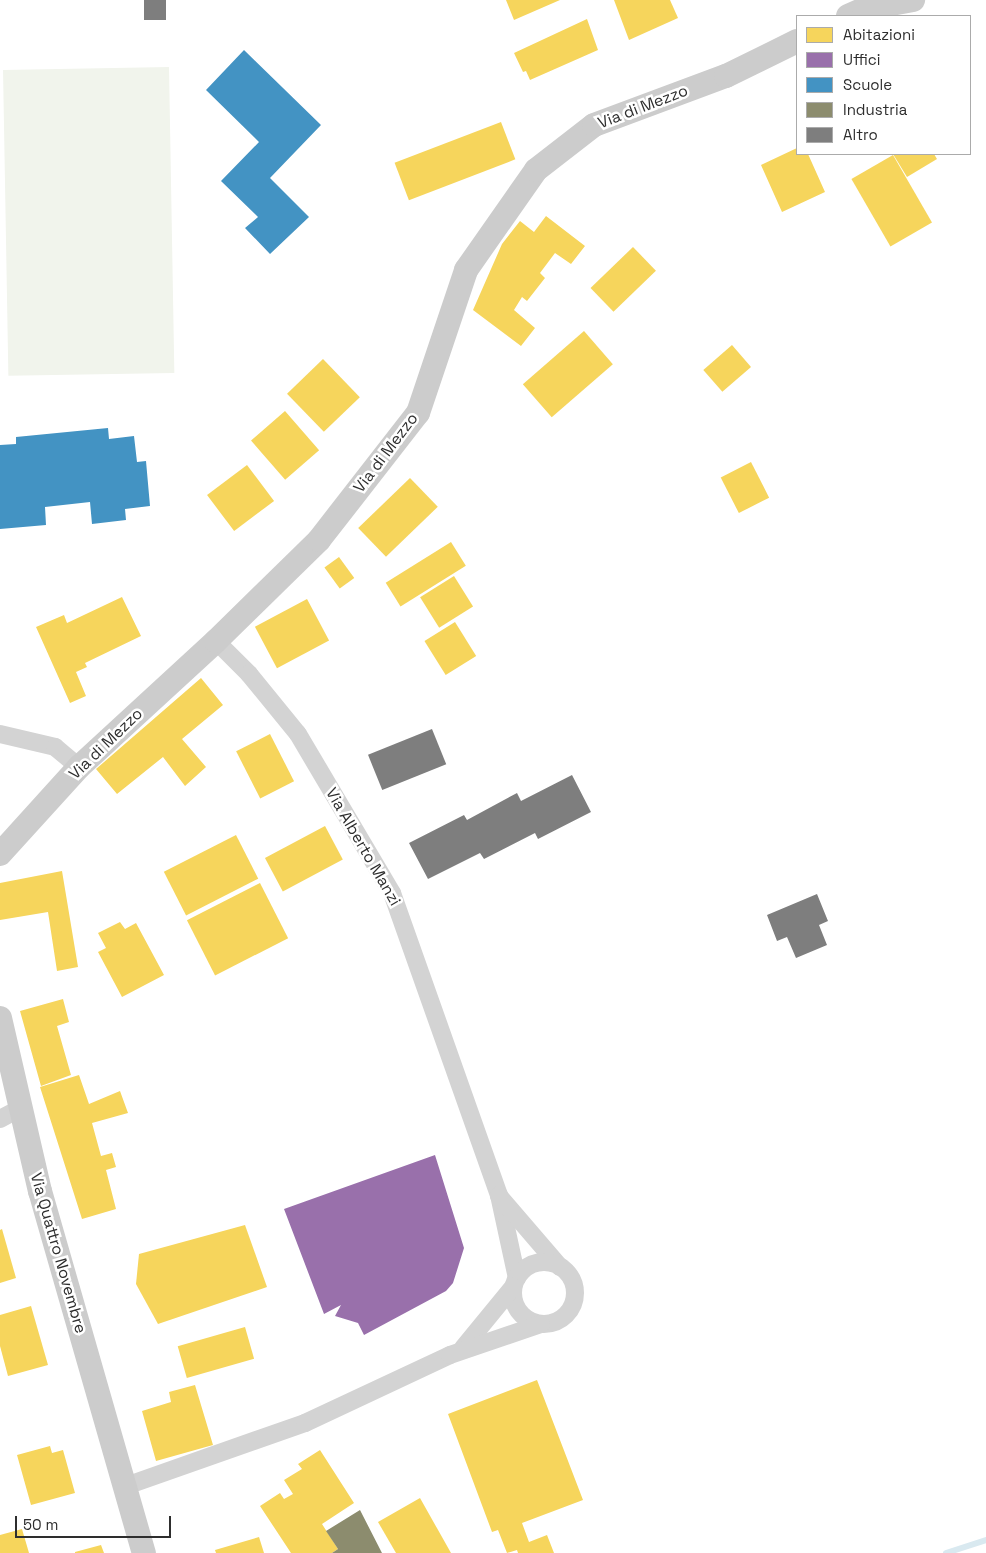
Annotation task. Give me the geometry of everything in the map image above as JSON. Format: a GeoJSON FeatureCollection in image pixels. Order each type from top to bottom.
{"type":"FeatureCollection","features":[{"type":"Feature","properties":{"kind":"street"},"geometry":{"type":"LineString","coordinates":[[850,15],[864,8],[913,0]]}},
{"type":"Feature","properties":{"kind":"street","name":"Via di Mezzo"},"geometry":{"type":"LineString","coordinates":[[0,854],[80,767],[216,641],[319,540],[418,413],[466,270],[536,170],[594,125],[726,76],[796,41]]}},
{"type":"Feature","properties":{"kind":"street","name":"Via Alberto Manzi"},"geometry":{"type":"LineString","coordinates":[[216,641],[250,674],[298,734],[392,893],[499,1195],[515,1283]]}},
{"type":"Feature","properties":{"kind":"street"},"geometry":{"type":"LineString","coordinates":[[0,734],[54,747],[80,767]]}},
{"type":"Feature","properties":{"kind":"street","name":"Via Quattro Novembre"},"geometry":{"type":"LineString","coordinates":[[0,1018],[10,1114],[144,1553]]}},
{"type":"Feature","properties":{"kind":"street","name":"Via Alberto Manzi"},"geometry":{"type":"LineString","coordinates":[[499,1195],[560,1267]]}},
{"type":"Feature","properties":{"kind":"street"},"geometry":{"type":"LineString","coordinates":[[123,1486],[305,1423],[461,1350],[541,1324],[560,1320],[573,1305],[574,1284],[560,1267],[542,1262],[532,1264],[461,1350]]}},
{"type":"Feature","properties":{"kind":"street"},"geometry":{"type":"LineString","coordinates":[[515,1283],[513,1298],[519,1312],[531,1322],[541,1324]]}},
{"type":"Feature","properties":{"kind":"shaded area"},"geometry":{"type":"Polygon","coordinates":[[[169,67],[174,373],[8,376],[3,70],[169,67]]]}},
{"type":"Feature","properties":{"kind":"building: Abitazioni"},"geometry":{"type":"Polygon","coordinates":[[[506,0],[560,0],[514,20],[506,0]]]}},
{"type":"Feature","properties":{"kind":"building: Abitazioni"},"geometry":{"type":"Polygon","coordinates":[[[614,0],[670,0],[678,18],[629,40],[614,0]]]}},
{"type":"Feature","properties":{"kind":"building: Abitazioni"},"geometry":{"type":"Polygon","coordinates":[[[587,19],[598,50],[530,80],[526,71],[523,72],[514,53],[587,19]]]}},
{"type":"Feature","properties":{"kind":"building: Abitazioni"},"geometry":{"type":"Polygon","coordinates":[[[501,122],[515,159],[409,200],[395,163],[501,122]]]}},
{"type":"Feature","properties":{"kind":"building: Abitazioni"},"geometry":{"type":"Polygon","coordinates":[[[796,148],[796,155],[808,155],[825,192],[782,212],[761,165],[796,148]]]}},
{"type":"Feature","properties":{"kind":"building: Abitazioni"},"geometry":{"type":"Polygon","coordinates":[[[893,155],[932,223],[890,247],[851,179],[893,155]]]}},
{"type":"Feature","properties":{"kind":"building: Abitazioni"},"geometry":{"type":"Polygon","coordinates":[[[894,155],[935,155],[937,159],[907,177],[894,155]]]}},
{"type":"Feature","properties":{"kind":"building: Abitazioni"},"geometry":{"type":"Polygon","coordinates":[[[546,216],[585,246],[571,264],[555,253],[540,273],[545,278],[527,301],[522,297],[514,310],[535,328],[521,346],[473,310],[502,244],[520,221],[534,232],[546,216]]]}},
{"type":"Feature","properties":{"kind":"building: Abitazioni"},"geometry":{"type":"Polygon","coordinates":[[[633,247],[656,271],[613,312],[591,288],[633,247]]]}},
{"type":"Feature","properties":{"kind":"building: Abitazioni"},"geometry":{"type":"Polygon","coordinates":[[[584,331],[613,364],[552,417],[523,384],[584,331]]]}},
{"type":"Feature","properties":{"kind":"building: Abitazioni"},"geometry":{"type":"Polygon","coordinates":[[[732,345],[751,367],[722,392],[703,370],[732,345]]]}},
{"type":"Feature","properties":{"kind":"building: Abitazioni"},"geometry":{"type":"Polygon","coordinates":[[[323,359],[360,397],[324,432],[287,394],[323,359]]]}},
{"type":"Feature","properties":{"kind":"building: Abitazioni"},"geometry":{"type":"Polygon","coordinates":[[[285,411],[319,450],[285,480],[251,441],[285,411]]]}},
{"type":"Feature","properties":{"kind":"building: Abitazioni"},"geometry":{"type":"Polygon","coordinates":[[[751,462],[769,498],[739,513],[721,477],[751,462]]]}},
{"type":"Feature","properties":{"kind":"building: Abitazioni"},"geometry":{"type":"Polygon","coordinates":[[[247,465],[274,501],[234,531],[207,495],[247,465]]]}},
{"type":"Feature","properties":{"kind":"building: Abitazioni"},"geometry":{"type":"Polygon","coordinates":[[[410,478],[438,507],[386,557],[358,528],[410,478]]]}},
{"type":"Feature","properties":{"kind":"building: Abitazioni"},"geometry":{"type":"Polygon","coordinates":[[[451,542],[466,566],[401,607],[386,583],[451,542]]]}},
{"type":"Feature","properties":{"kind":"building: Abitazioni"},"geometry":{"type":"Polygon","coordinates":[[[339,557],[354,578],[340,589],[324,568],[339,557]]]}},
{"type":"Feature","properties":{"kind":"building: Abitazioni"},"geometry":{"type":"Polygon","coordinates":[[[454,576],[473,607],[439,628],[420,597],[454,576]]]}},
{"type":"Feature","properties":{"kind":"building: Abitazioni"},"geometry":{"type":"Polygon","coordinates":[[[122,597],[141,636],[85,663],[87,667],[76,672],[86,696],[70,703],[36,627],[64,615],[67,623],[122,597]]]}},
{"type":"Feature","properties":{"kind":"building: Abitazioni"},"geometry":{"type":"Polygon","coordinates":[[[307,599],[329,640],[277,668],[255,627],[307,599]]]}},
{"type":"Feature","properties":{"kind":"building: Abitazioni"},"geometry":{"type":"Polygon","coordinates":[[[455,622],[476,656],[446,675],[424,641],[455,622]]]}},
{"type":"Feature","properties":{"kind":"building: Abitazioni"},"geometry":{"type":"Polygon","coordinates":[[[201,678],[223,705],[182,739],[206,767],[185,786],[163,757],[117,794],[96,769],[201,678]]]}},
{"type":"Feature","properties":{"kind":"building: Abitazioni"},"geometry":{"type":"Polygon","coordinates":[[[270,734],[294,781],[260,798],[236,751],[270,734]]]}},
{"type":"Feature","properties":{"kind":"building: Abitazioni"},"geometry":{"type":"Polygon","coordinates":[[[325,826],[343,860],[283,891],[265,858],[325,826]]]}},
{"type":"Feature","properties":{"kind":"building: Abitazioni"},"geometry":{"type":"Polygon","coordinates":[[[236,835],[258,879],[186,915],[164,872],[236,835]]]}},
{"type":"Feature","properties":{"kind":"building: Abitazioni"},"geometry":{"type":"Polygon","coordinates":[[[62,871],[78,967],[57,971],[48,912],[0,920],[0,883],[62,871]]]}},
{"type":"Feature","properties":{"kind":"building: Abitazioni"},"geometry":{"type":"Polygon","coordinates":[[[260,883],[288,938],[215,975],[187,920],[260,883]]]}},
{"type":"Feature","properties":{"kind":"building: Abitazioni"},"geometry":{"type":"Polygon","coordinates":[[[120,922],[125,929],[136,923],[164,975],[122,997],[98,952],[106,948],[98,933],[120,922]]]}},
{"type":"Feature","properties":{"kind":"building: Abitazioni"},"geometry":{"type":"Polygon","coordinates":[[[63,999],[69,1022],[57,1026],[71,1075],[41,1086],[20,1011],[63,999]]]}},
{"type":"Feature","properties":{"kind":"building: Abitazioni"},"geometry":{"type":"Polygon","coordinates":[[[79,1075],[89,1104],[120,1091],[128,1113],[92,1123],[101,1156],[112,1153],[116,1167],[106,1170],[116,1209],[82,1219],[40,1087],[79,1075]]]}},
{"type":"Feature","properties":{"kind":"building: Abitazioni"},"geometry":{"type":"Polygon","coordinates":[[[245,1225],[267,1287],[158,1324],[136,1284],[139,1254],[245,1225]]]}},
{"type":"Feature","properties":{"kind":"building: Abitazioni"},"geometry":{"type":"Polygon","coordinates":[[[2,1229],[16,1278],[0,1283],[0,1230],[2,1229]]]}},
{"type":"Feature","properties":{"kind":"building: Abitazioni"},"geometry":{"type":"Polygon","coordinates":[[[31,1306],[48,1365],[8,1376],[0,1346],[0,1315],[31,1306]]]}},
{"type":"Feature","properties":{"kind":"building: Abitazioni"},"geometry":{"type":"Polygon","coordinates":[[[245,1327],[254,1359],[187,1378],[178,1346],[245,1327]]]}},
{"type":"Feature","properties":{"kind":"building: Abitazioni"},"geometry":{"type":"Polygon","coordinates":[[[537,1380],[583,1500],[522,1523],[529,1542],[547,1535],[554,1553],[518,1553],[517,1550],[507,1553],[498,1530],[492,1532],[448,1414],[537,1380]]]}},
{"type":"Feature","properties":{"kind":"building: Abitazioni"},"geometry":{"type":"Polygon","coordinates":[[[195,1385],[213,1445],[156,1461],[142,1411],[171,1402],[169,1392],[195,1385]]]}},
{"type":"Feature","properties":{"kind":"building: Abitazioni"},"geometry":{"type":"Polygon","coordinates":[[[50,1446],[52,1453],[63,1450],[75,1493],[31,1505],[17,1455],[50,1446]]]}},
{"type":"Feature","properties":{"kind":"building: Abitazioni"},"geometry":{"type":"Polygon","coordinates":[[[320,1450],[354,1503],[322,1524],[338,1549],[332,1553],[291,1553],[260,1506],[280,1493],[284,1499],[293,1494],[284,1480],[302,1469],[298,1464],[320,1450]]]}},
{"type":"Feature","properties":{"kind":"building: Abitazioni"},"geometry":{"type":"Polygon","coordinates":[[[420,1498],[451,1553],[396,1553],[378,1522],[420,1498]]]}},
{"type":"Feature","properties":{"kind":"building: Abitazioni"},"geometry":{"type":"Polygon","coordinates":[[[22,1529],[29,1553],[0,1553],[0,1535],[22,1529]]]}},
{"type":"Feature","properties":{"kind":"building: Abitazioni"},"geometry":{"type":"Polygon","coordinates":[[[259,1537],[264,1553],[216,1553],[215,1550],[259,1537]]]}},
{"type":"Feature","properties":{"kind":"building: Abitazioni"},"geometry":{"type":"Polygon","coordinates":[[[101,1545],[104,1553],[75,1553],[75,1552],[101,1545]]]}},
{"type":"Feature","properties":{"kind":"building: Uffici"},"geometry":{"type":"Polygon","coordinates":[[[435,1155],[464,1248],[453,1283],[446,1291],[364,1335],[358,1323],[335,1316],[341,1305],[324,1314],[284,1209],[435,1155]]]}},
{"type":"Feature","properties":{"kind":"building: Scuole"},"geometry":{"type":"Polygon","coordinates":[[[244,50],[321,125],[270,178],[309,217],[270,254],[245,228],[258,217],[221,181],[259,142],[206,90],[244,50]]]}},
{"type":"Feature","properties":{"kind":"building: Scuole"},"geometry":{"type":"Polygon","coordinates":[[[108,428],[109,439],[134,436],[137,462],[146,461],[150,506],[125,509],[126,520],[92,524],[90,502],[45,507],[46,525],[0,529],[0,445],[16,444],[16,437],[108,428]]]}},
{"type":"Feature","properties":{"kind":"building: Industria"},"geometry":{"type":"Polygon","coordinates":[[[360,1510],[382,1553],[332,1553],[338,1549],[326,1531],[360,1510]]]}},
{"type":"Feature","properties":{"kind":"building: Altro"},"geometry":{"type":"Polygon","coordinates":[[[144,0],[166,0],[166,20],[144,20],[144,0]]]}},
{"type":"Feature","properties":{"kind":"building: Altro"},"geometry":{"type":"Polygon","coordinates":[[[432,729],[446,764],[382,790],[368,755],[432,729]]]}},
{"type":"Feature","properties":{"kind":"building: Altro"},"geometry":{"type":"Polygon","coordinates":[[[572,775],[591,812],[538,839],[535,833],[484,859],[480,853],[428,879],[409,843],[464,815],[467,820],[517,793],[521,801],[572,775]]]}},
{"type":"Feature","properties":{"kind":"building: Altro"},"geometry":{"type":"Polygon","coordinates":[[[817,894],[828,921],[819,925],[827,945],[796,958],[787,937],[777,941],[767,915],[817,894]]]}},
{"type":"Feature","properties":{"kind":"waterway"},"geometry":{"type":"LineString","coordinates":[[946,1553],[986,1540]]}}]}
